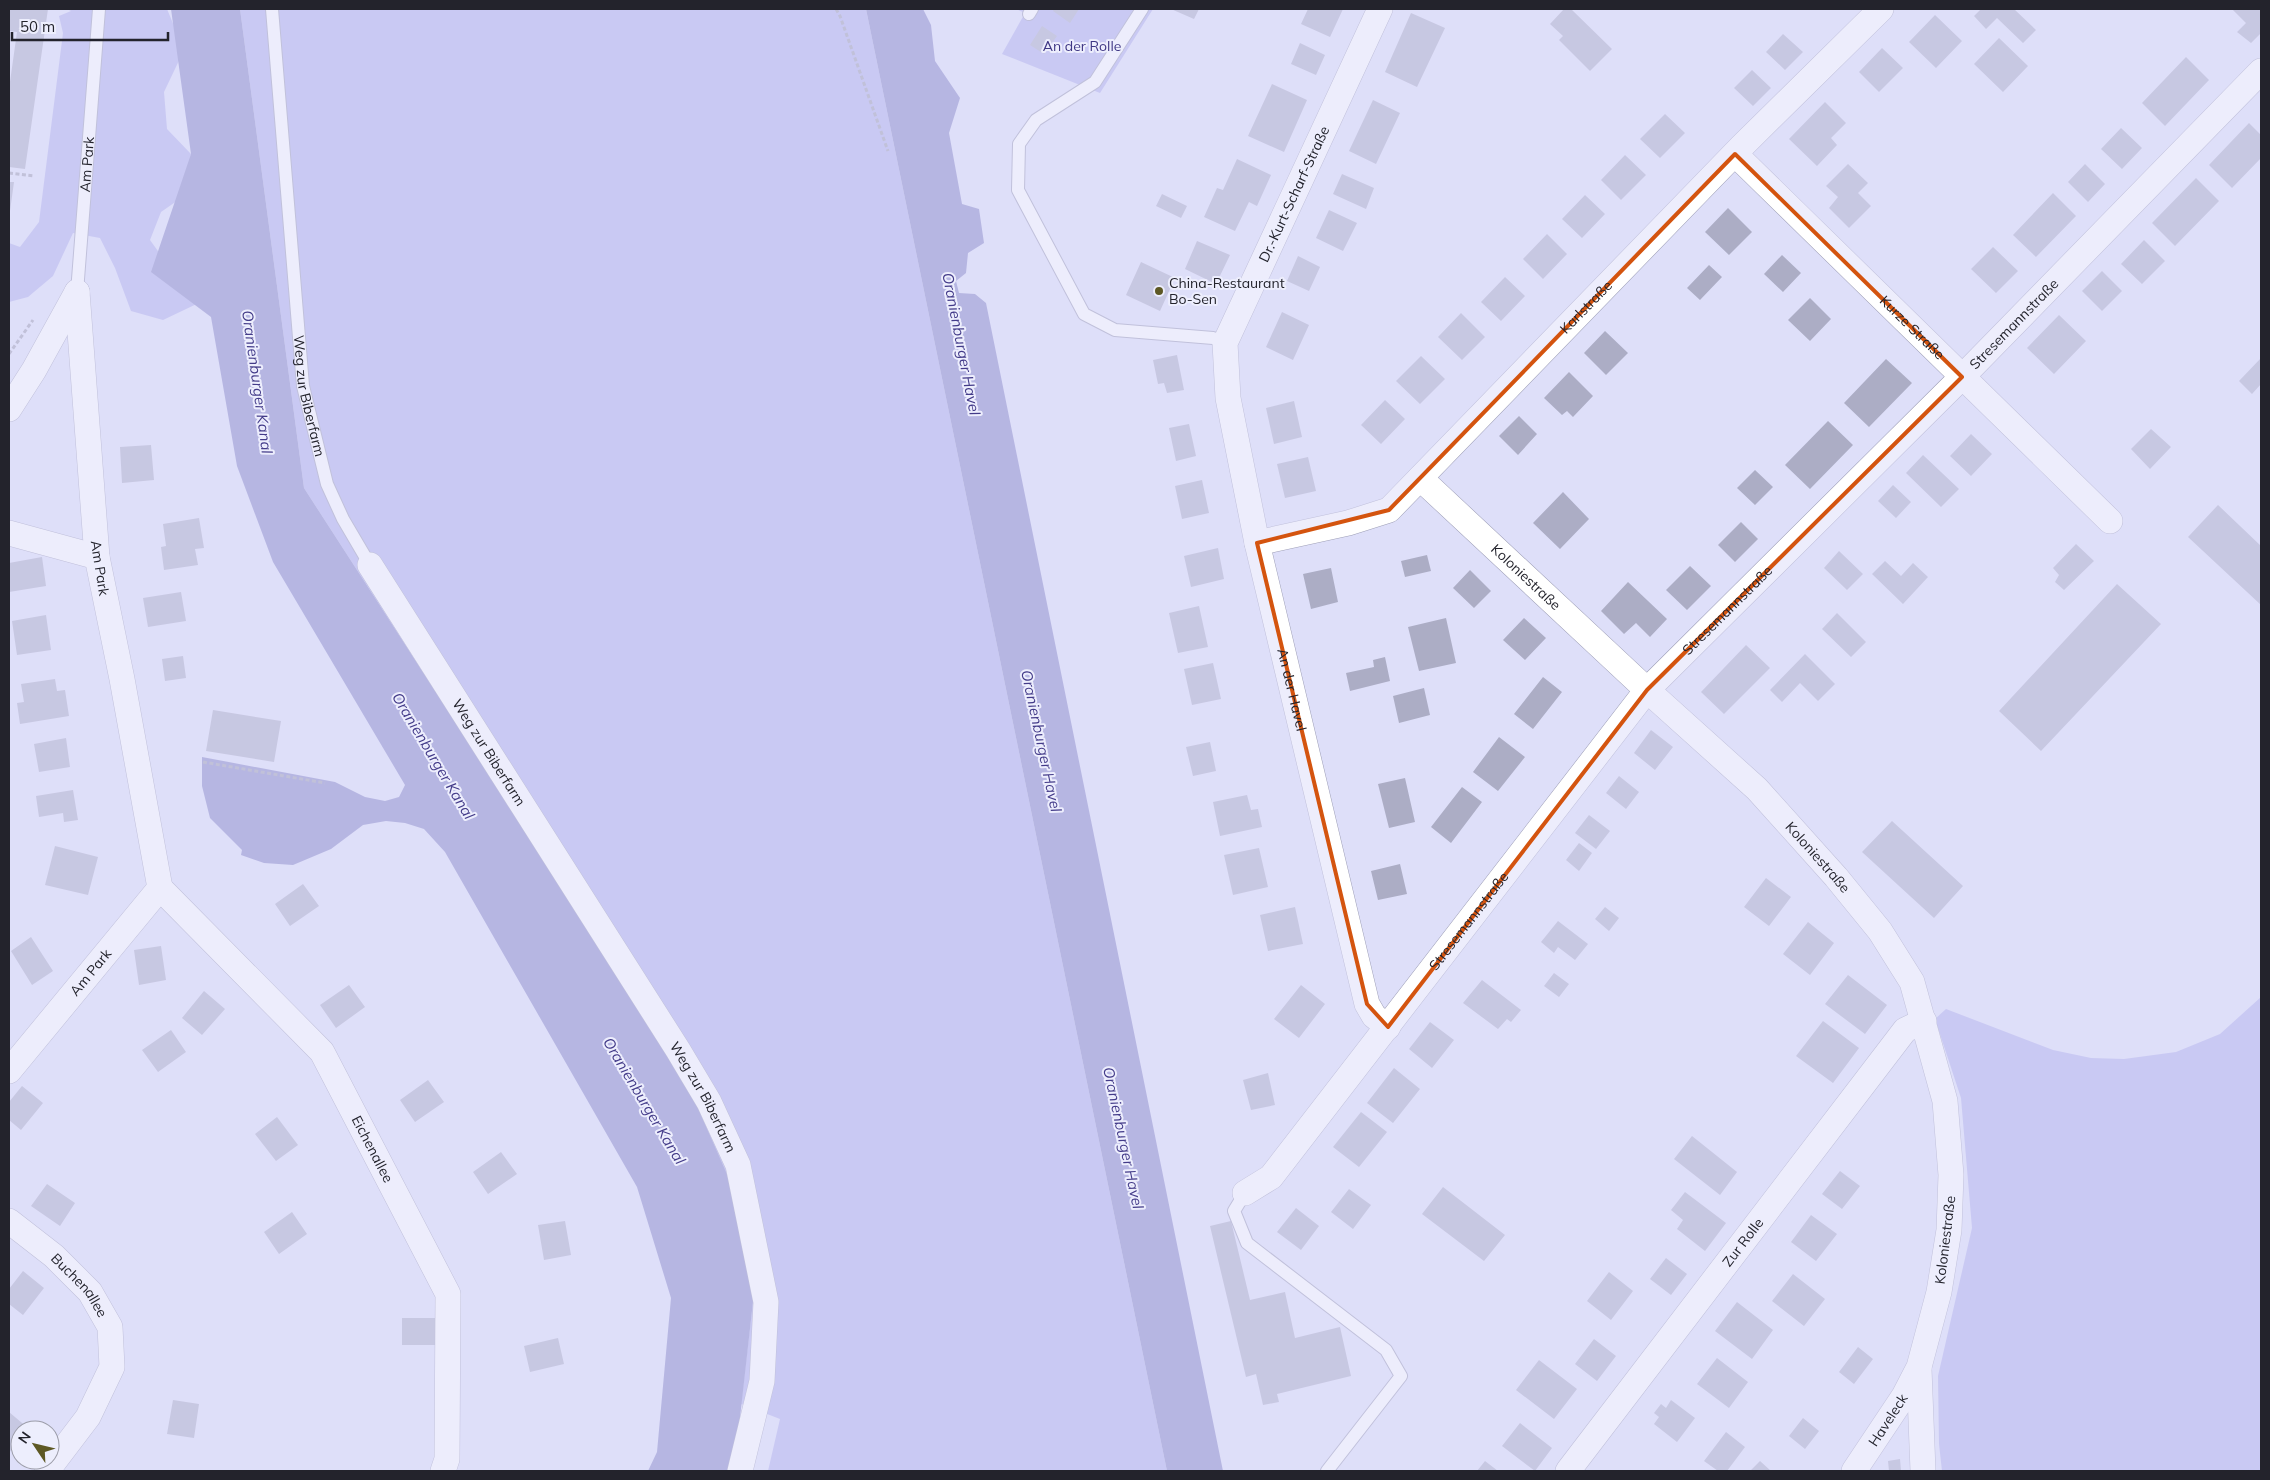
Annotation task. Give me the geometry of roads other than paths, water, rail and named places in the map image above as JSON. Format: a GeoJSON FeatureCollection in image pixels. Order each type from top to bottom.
{"type":"FeatureCollection","features":[{"type":"Feature","properties":{"kind":"street","name":"Dr.-Kurt-Scharf-Straße"},"geometry":{"type":"LineString","coordinates":[[1225,343],[1380,9]]}},
{"type":"Feature","properties":{"kind":"street","name":"Karlstraße"},"geometry":{"type":"LineString","coordinates":[[1257,543],[1348,523],[1389,510],[1735,154],[1880,9]]}},
{"type":"Feature","properties":{"kind":"street","name":"Stresemannstraße"},"geometry":{"type":"LineString","coordinates":[[1245,1193],[1271,1177],[1647,690],[1962,376],[2261,71]]}},
{"type":"Feature","properties":{"kind":"street","name":"Kurze Straße"},"geometry":{"type":"LineString","coordinates":[[1735,154],[2110,521]]}},
{"type":"Feature","properties":{"kind":"street"},"geometry":{"type":"LineString","coordinates":[[9,408],[34,370],[76,292]]}},
{"type":"Feature","properties":{"kind":"street","name":"Am Park"},"geometry":{"type":"LineString","coordinates":[[9,1071],[160,888],[122,679],[97,557],[76,292]]}},
{"type":"Feature","properties":{"kind":"street","name":"An der Havel"},"geometry":{"type":"LineString","coordinates":[[1225,343],[1228,398],[1257,543],[1367,1004],[1374,1016],[1388,1026]]}},
{"type":"Feature","properties":{"kind":"street","name":"Koloniestraße"},"geometry":{"type":"LineString","coordinates":[[1420,478],[1647,690],[1757,789],[1836,877],[1880,931],[1912,982],[1945,1101],[1951,1175],[1949,1230],[1939,1292],[1919,1368]]}},
{"type":"Feature","properties":{"kind":"street"},"geometry":{"type":"LineString","coordinates":[[9,533],[97,557]]}},
{"type":"Feature","properties":{"kind":"street","name":"Weg zur Biberfarm"},"geometry":{"type":"LineString","coordinates":[[370,565],[678,1050],[709,1102],[738,1165],[766,1302],[762,1381],[740,1471]]}},
{"type":"Feature","properties":{"kind":"street","name":"Eichenallee"},"geometry":{"type":"LineString","coordinates":[[160,888],[322,1052],[448,1294],[447,1459],[443,1471]]}},
{"type":"Feature","properties":{"kind":"street","name":"Zur Rolle"},"geometry":{"type":"LineString","coordinates":[[1568,1471],[1905,1030],[1924,1021]]}},
{"type":"Feature","properties":{"kind":"street","name":"Buchenallee"},"geometry":{"type":"LineString","coordinates":[[9,1221],[54,1256],[90,1292],[110,1327],[112,1367],[88,1417],[47,1471]]}},
{"type":"Feature","properties":{"kind":"street"},"geometry":{"type":"LineString","coordinates":[[1919,1368],[1923,1471]]}},
{"type":"Feature","properties":{"kind":"street","name":"Haveleck"},"geometry":{"type":"LineString","coordinates":[[1854,1471],[1904,1396],[1919,1368]]}},
{"type":"Feature","properties":{"kind":"lane","name":"Am Park"},"geometry":{"type":"LineString","coordinates":[[76,292],[100,9]]}},
{"type":"Feature","properties":{"kind":"lane","name":"Weg zur Biberfarm"},"geometry":{"type":"LineString","coordinates":[[272,9],[303,386],[327,484],[343,519],[370,565]]}},
{"type":"Feature","properties":{"kind":"lane"},"geometry":{"type":"LineString","coordinates":[[1142,9],[1095,82],[1036,120],[1019,144],[1018,190],[1084,314],[1115,330],[1213,338],[1225,343]]}},
{"type":"Feature","properties":{"kind":"lane"},"geometry":{"type":"LineString","coordinates":[[1245,1193],[1234,1211],[1246,1243],[1386,1350],[1401,1376],[1327,1471]]}},
{"type":"Feature","properties":{"kind":"water","name":"Oranienburger Kanal"},"geometry":{"type":"Polygon","coordinates":[[[171,9],[240,9],[304,488],[684,1076],[729,1179],[754,1293],[734,1471],[648,1471],[657,1452],[671,1298],[637,1187],[445,852],[424,829],[405,823],[386,821],[363,825],[331,849],[293,865],[264,863],[241,855],[242,850],[210,818],[202,786],[202,757],[335,782],[365,797],[385,801],[399,797],[405,785],[273,562],[237,466],[211,317],[151,272],[191,154],[171,9]]]}},
{"type":"Feature","properties":{"kind":"water","name":"Oranienburger Havel"},"geometry":{"type":"Polygon","coordinates":[[[866,9],[923,9],[931,25],[935,61],[960,98],[949,133],[962,204],[979,209],[984,243],[968,253],[966,273],[956,281],[959,293],[975,294],[986,303],[1223,1471],[1167,1471],[866,9]]]}},
{"type":"Feature","properties":{"kind":"place","name":"China-Restaurant Bo-Sen"},"geometry":{"type":"Point","coordinates":[1159,291]}},
{"type":"Feature","properties":{"kind":"park label","name":"An der Rolle"},"geometry":{"type":"Point","coordinates":[1082,46]}}]}
